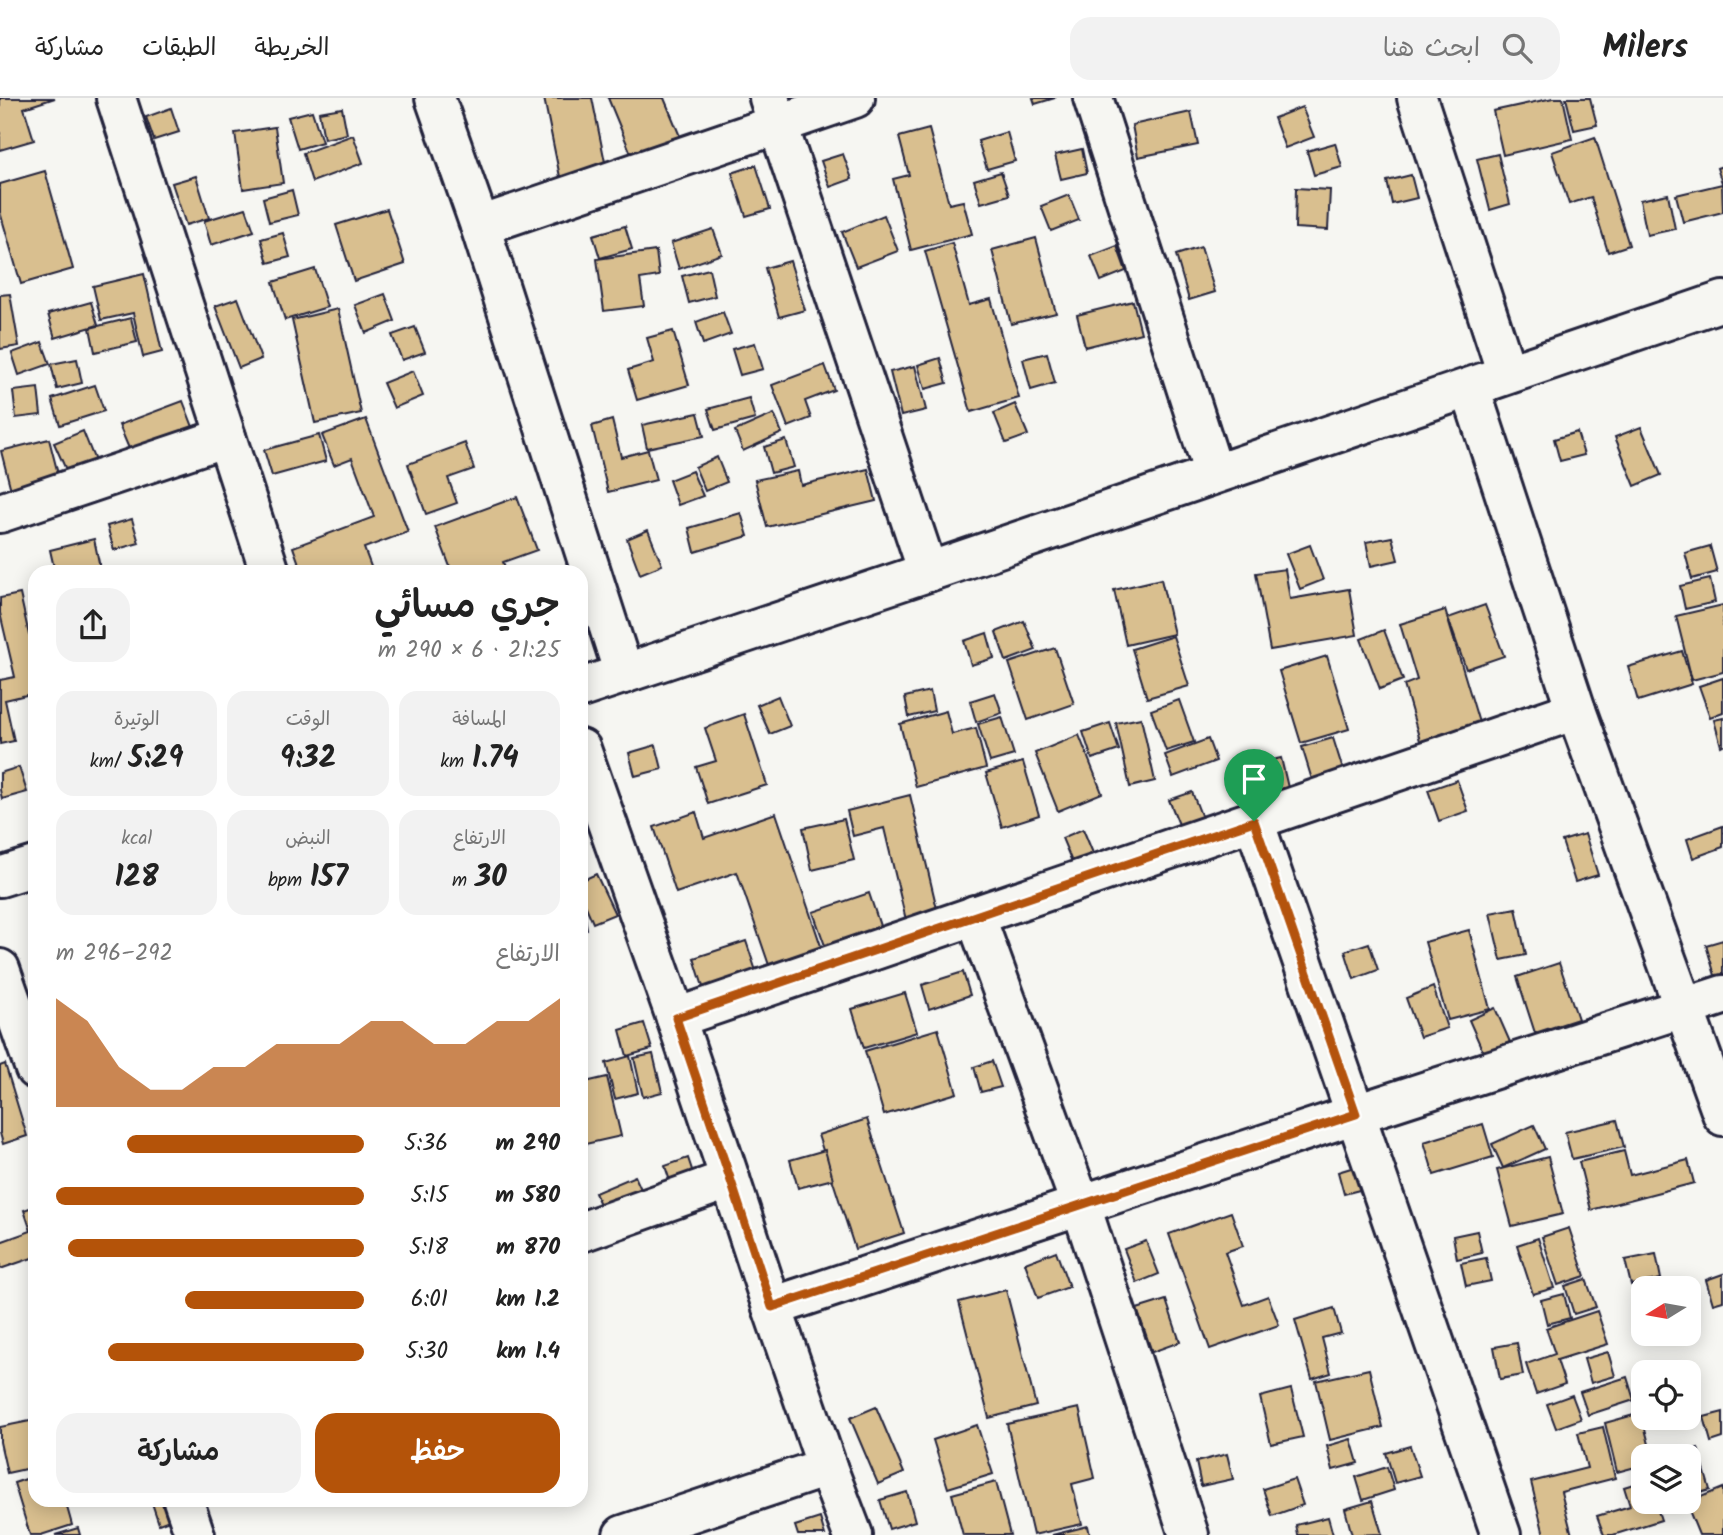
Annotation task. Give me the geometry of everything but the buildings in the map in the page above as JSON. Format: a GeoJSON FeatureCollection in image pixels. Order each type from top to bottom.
{"type":"FeatureCollection","features":[{"type":"Feature","properties":{"kind":"street"},"geometry":{"type":"LineString","coordinates":[[116,98],[268,565]]}},
{"type":"Feature","properties":{"kind":"street"},"geometry":{"type":"LineString","coordinates":[[435,98],[480,226],[624,674]]}},
{"type":"Feature","properties":{"kind":"street"},"geometry":{"type":"LineString","coordinates":[[480,226],[773,111],[855,98]]}},
{"type":"Feature","properties":{"kind":"street"},"geometry":{"type":"LineString","coordinates":[[1093,98],[1214,474]]}},
{"type":"Feature","properties":{"kind":"street"},"geometry":{"type":"LineString","coordinates":[[1418,98],[1507,374]]}},
{"type":"Feature","properties":{"kind":"street"},"geometry":{"type":"LineString","coordinates":[[773,111],[928,572]]}},
{"type":"Feature","properties":{"kind":"street"},"geometry":{"type":"LineString","coordinates":[[588,686],[1723,301]]}},
{"type":"Feature","properties":{"kind":"street"},"geometry":{"type":"LineString","coordinates":[[1470,388],[1576,710],[1723,1116]]}},
{"type":"Feature","properties":{"kind":"street"},"geometry":{"type":"LineString","coordinates":[[0,513],[226,437]]}},
{"type":"Feature","properties":{"kind":"street"},"geometry":{"type":"LineString","coordinates":[[676,1018],[1576,710]]}},
{"type":"Feature","properties":{"kind":"street"},"geometry":{"type":"LineString","coordinates":[[588,769],[676,1018],[827,1467],[853,1535]]}},
{"type":"Feature","properties":{"kind":"street"},"geometry":{"type":"LineString","coordinates":[[1254,821],[1501,1535]]}},
{"type":"Feature","properties":{"kind":"street"},"geometry":{"type":"LineString","coordinates":[[0,877],[28,868]]}},
{"type":"Feature","properties":{"kind":"street"},"geometry":{"type":"LineString","coordinates":[[975,915],[1081,1206],[1189,1535]]}},
{"type":"Feature","properties":{"kind":"street"},"geometry":{"type":"LineString","coordinates":[[0,968],[28,1049]]}},
{"type":"Feature","properties":{"kind":"street"},"geometry":{"type":"LineString","coordinates":[[772,1307],[1723,995]]}},
{"type":"Feature","properties":{"kind":"street"},"geometry":{"type":"LineString","coordinates":[[588,1230],[730,1178]]}},
{"type":"Feature","properties":{"kind":"street"},"geometry":{"type":"LineString","coordinates":[[623,1535],[827,1467]]}},
{"type":"Feature","properties":{"kind":"street"},"geometry":{"type":"LineString","coordinates":[[185,1507],[195,1535]]}},
{"type":"Feature","properties":{"kind":"route"},"geometry":{"type":"LineString","coordinates":[[1254,821],[1356,1114],[772,1307],[676,1018],[1254,821]]}}]}
